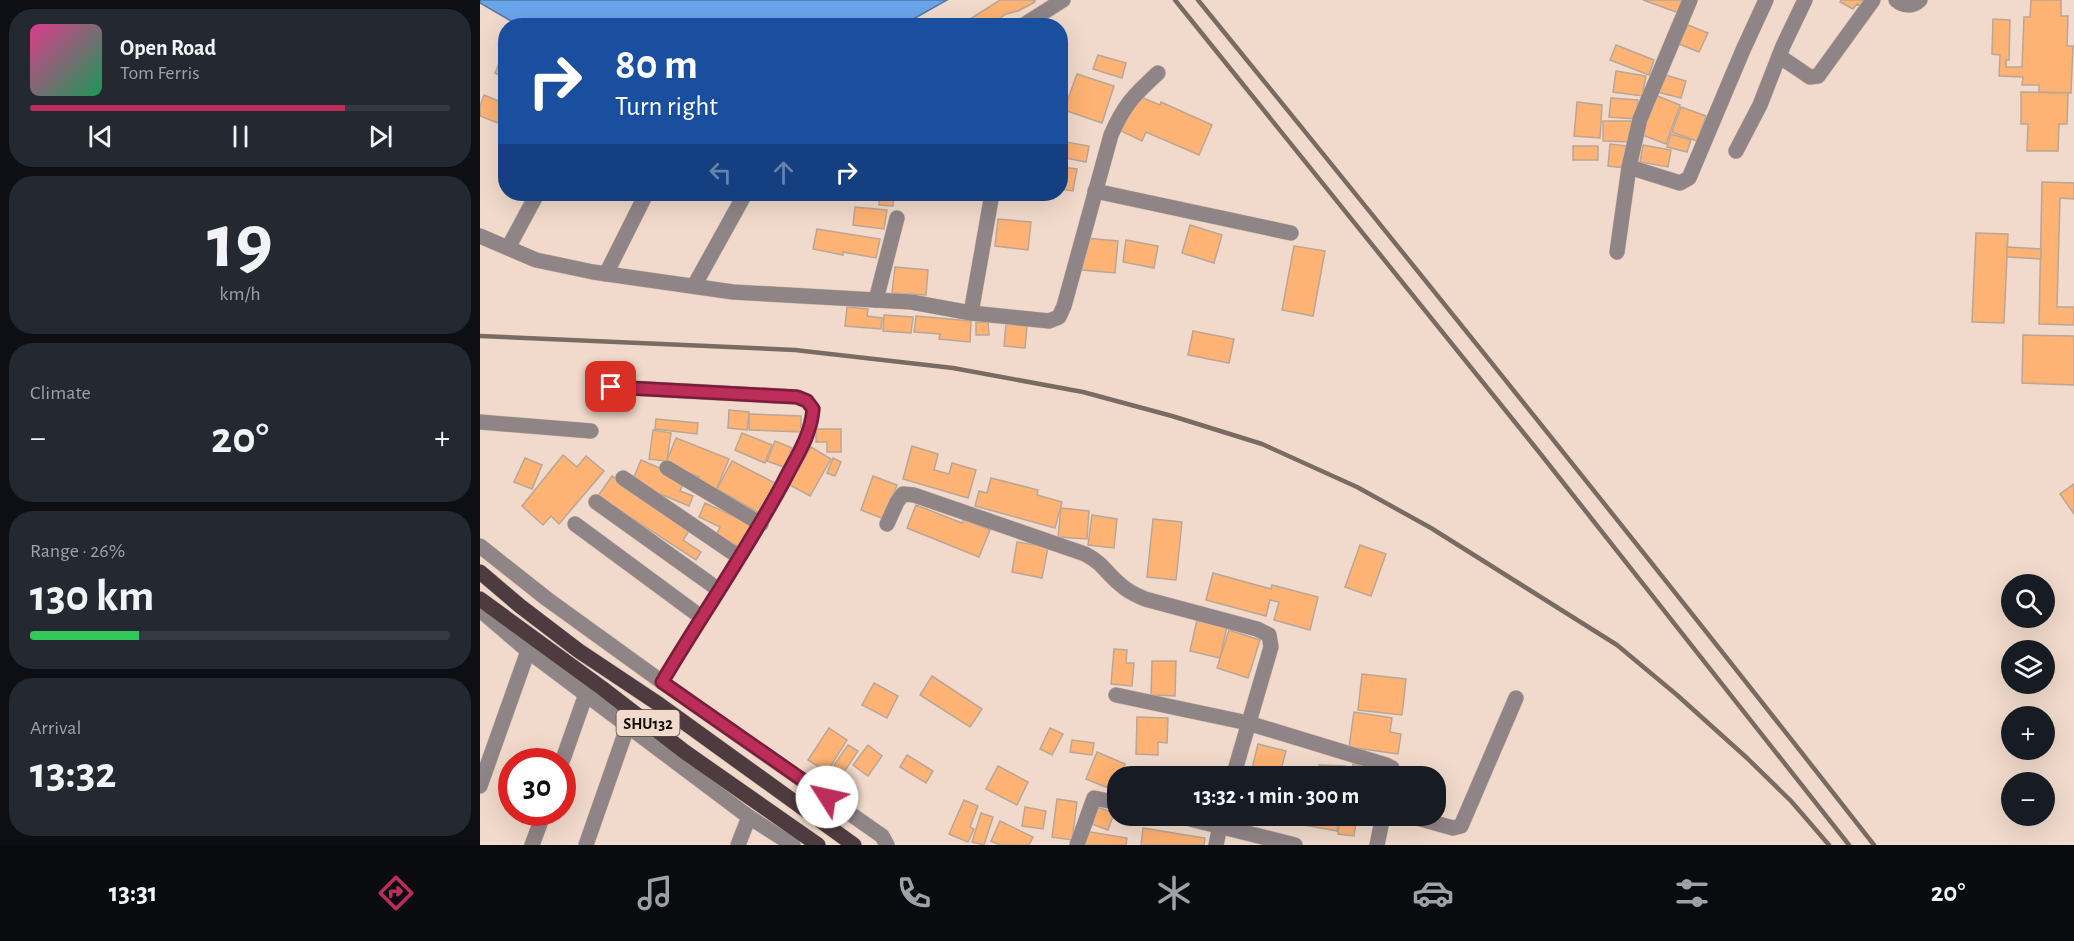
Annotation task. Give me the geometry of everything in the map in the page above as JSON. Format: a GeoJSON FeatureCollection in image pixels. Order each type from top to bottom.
{"type":"FeatureCollection","features":[{"type":"Feature","properties":{"kind":"main road","name":"SHU132"},"geometry":{"type":"LineString","coordinates":[[480,572],[579,651],[660,705],[854,845]]}},
{"type":"Feature","properties":{"kind":"main road","name":"SHU132"},"geometry":{"type":"LineString","coordinates":[[480,599],[685,752],[818,845]]}},
{"type":"Feature","properties":{"kind":"street"},"geometry":{"type":"LineString","coordinates":[[1035,18],[1063,0]]}},
{"type":"Feature","properties":{"kind":"street"},"geometry":{"type":"LineString","coordinates":[[1617,252],[1629,167],[1640,119],[1690,0]]}},
{"type":"Feature","properties":{"kind":"street"},"geometry":{"type":"LineString","coordinates":[[1629,167],[1672,182],[1680,183],[1689,178],[1766,0]]}},
{"type":"Feature","properties":{"kind":"street"},"geometry":{"type":"LineString","coordinates":[[1736,151],[1760,105],[1779,56],[1805,0]]}},
{"type":"Feature","properties":{"kind":"street"},"geometry":{"type":"LineString","coordinates":[[1779,56],[1810,77],[1818,76],[1873,0]]}},
{"type":"Feature","properties":{"kind":"street"},"geometry":{"type":"LineString","coordinates":[[1896,0],[1907,5],[1915,4],[1920,0]]}},
{"type":"Feature","properties":{"kind":"street"},"geometry":{"type":"LineString","coordinates":[[480,236],[536,260],[606,274],[733,292],[911,302],[971,313],[1049,321],[1059,317],[1064,306],[1111,135],[1119,114],[1131,98],[1158,74]]}},
{"type":"Feature","properties":{"kind":"street"},"geometry":{"type":"LineString","coordinates":[[1095,191],[1291,234]]}},
{"type":"Feature","properties":{"kind":"street"},"geometry":{"type":"LineString","coordinates":[[508,248],[533,201]]}},
{"type":"Feature","properties":{"kind":"street"},"geometry":{"type":"LineString","coordinates":[[606,274],[642,201]]}},
{"type":"Feature","properties":{"kind":"street"},"geometry":{"type":"LineString","coordinates":[[694,286],[741,201]]}},
{"type":"Feature","properties":{"kind":"street"},"geometry":{"type":"LineString","coordinates":[[971,313],[991,201]]}},
{"type":"Feature","properties":{"kind":"street"},"geometry":{"type":"LineString","coordinates":[[876,300],[897,218]]}},
{"type":"Feature","properties":{"kind":"street"},"geometry":{"type":"LineString","coordinates":[[611,387],[797,397],[807,401],[813,409],[809,434],[761,524],[662,682]]}},
{"type":"Feature","properties":{"kind":"street"},"geometry":{"type":"LineString","coordinates":[[480,422],[591,431]]}},
{"type":"Feature","properties":{"kind":"street"},"geometry":{"type":"LineString","coordinates":[[667,468],[761,524]]}},
{"type":"Feature","properties":{"kind":"street"},"geometry":{"type":"LineString","coordinates":[[623,478],[739,557]]}},
{"type":"Feature","properties":{"kind":"street"},"geometry":{"type":"LineString","coordinates":[[886,524],[903,494],[914,495],[1085,554],[1103,566],[1119,584],[1145,599],[1257,629],[1269,635],[1271,647],[1236,766]]}},
{"type":"Feature","properties":{"kind":"street"},"geometry":{"type":"LineString","coordinates":[[596,501],[719,590]]}},
{"type":"Feature","properties":{"kind":"street"},"geometry":{"type":"LineString","coordinates":[[575,524],[701,617]]}},
{"type":"Feature","properties":{"kind":"street"},"geometry":{"type":"LineString","coordinates":[[480,546],[547,599],[662,682],[882,836],[887,845]]}},
{"type":"Feature","properties":{"kind":"street"},"geometry":{"type":"LineString","coordinates":[[480,610],[528,651],[749,817],[793,845]]}},
{"type":"Feature","properties":{"kind":"street"},"geometry":{"type":"LineString","coordinates":[[480,786],[528,651]]}},
{"type":"Feature","properties":{"kind":"street"},"geometry":{"type":"LineString","coordinates":[[567,748],[586,693]]}},
{"type":"Feature","properties":{"kind":"street"},"geometry":{"type":"LineString","coordinates":[[1116,695],[1248,723],[1388,766]]}},
{"type":"Feature","properties":{"kind":"street"},"geometry":{"type":"LineString","coordinates":[[1446,826],[1454,828],[1461,826],[1466,819],[1516,698]]}},
{"type":"Feature","properties":{"kind":"street"},"geometry":{"type":"LineString","coordinates":[[586,845],[627,725]]}},
{"type":"Feature","properties":{"kind":"street"},"geometry":{"type":"LineString","coordinates":[[1077,845],[1094,798],[1107,801]]}},
{"type":"Feature","properties":{"kind":"street"},"geometry":{"type":"LineString","coordinates":[[738,845],[749,817]]}},
{"type":"Feature","properties":{"kind":"street"},"geometry":{"type":"LineString","coordinates":[[532,845],[539,826]]}},
{"type":"Feature","properties":{"kind":"street"},"geometry":{"type":"LineString","coordinates":[[1216,845],[1220,826]]}},
{"type":"Feature","properties":{"kind":"street"},"geometry":{"type":"LineString","coordinates":[[1236,826],[1294,845]]}},
{"type":"Feature","properties":{"kind":"street"},"geometry":{"type":"LineString","coordinates":[[1377,845],[1381,826]]}},
{"type":"Feature","properties":{"kind":"water"},"geometry":{"type":"Polygon","coordinates":[[[480,0],[947,0],[915,18],[506,18],[480,3],[480,0]]]}},
{"type":"Feature","properties":{"kind":"building"},"geometry":{"type":"Polygon","coordinates":[[[1000,0],[1035,0],[1018,11],[1000,18],[972,18],[1000,0]]]}},
{"type":"Feature","properties":{"kind":"building"},"geometry":{"type":"Polygon","coordinates":[[[1643,0],[1683,0],[1679,13],[1643,0]]]}},
{"type":"Feature","properties":{"kind":"building"},"geometry":{"type":"Polygon","coordinates":[[[1841,0],[1869,0],[1865,8],[1857,4],[1853,9],[1840,2],[1841,0]]]}},
{"type":"Feature","properties":{"kind":"building"},"geometry":{"type":"Polygon","coordinates":[[[2031,0],[2061,0],[2061,16],[2068,16],[2067,46],[2073,46],[2071,93],[2039,92],[2039,85],[2022,85],[2023,77],[1999,76],[2000,55],[1992,54],[1993,19],[2010,20],[2009,60],[2006,60],[2006,67],[2022,67],[2024,17],[2030,17],[2031,0]]]}},
{"type":"Feature","properties":{"kind":"building"},"geometry":{"type":"Polygon","coordinates":[[[1688,25],[1708,33],[1699,52],[1679,44],[1688,25]]]}},
{"type":"Feature","properties":{"kind":"building"},"geometry":{"type":"Polygon","coordinates":[[[1616,45],[1654,60],[1649,75],[1610,60],[1616,45]]]}},
{"type":"Feature","properties":{"kind":"building"},"geometry":{"type":"Polygon","coordinates":[[[1098,55],[1126,63],[1122,78],[1093,69],[1098,55]]]}},
{"type":"Feature","properties":{"kind":"building"},"geometry":{"type":"Polygon","coordinates":[[[1616,71],[1646,76],[1642,96],[1613,92],[1616,71]]]}},
{"type":"Feature","properties":{"kind":"building"},"geometry":{"type":"Polygon","coordinates":[[[1077,74],[1114,86],[1102,123],[1068,111],[1068,99],[1077,74]]]}},
{"type":"Feature","properties":{"kind":"building"},"geometry":{"type":"Polygon","coordinates":[[[1662,74],[1686,81],[1681,98],[1657,92],[1662,74]]]}},
{"type":"Feature","properties":{"kind":"building"},"geometry":{"type":"Polygon","coordinates":[[[2021,92],[2068,93],[2067,124],[2059,124],[2058,151],[2027,151],[2028,124],[2021,124],[2021,92]]]}},
{"type":"Feature","properties":{"kind":"building"},"geometry":{"type":"Polygon","coordinates":[[[484,95],[498,101],[498,123],[480,116],[480,106],[484,95]]]}},
{"type":"Feature","properties":{"kind":"building"},"geometry":{"type":"Polygon","coordinates":[[[1136,95],[1160,105],[1161,102],[1212,125],[1199,155],[1146,132],[1142,141],[1121,131],[1136,95]]]}},
{"type":"Feature","properties":{"kind":"building"},"geometry":{"type":"Polygon","coordinates":[[[1655,95],[1680,105],[1666,144],[1640,134],[1655,95]]]}},
{"type":"Feature","properties":{"kind":"building"},"geometry":{"type":"Polygon","coordinates":[[[1611,98],[1638,100],[1636,119],[1609,117],[1611,98]]]}},
{"type":"Feature","properties":{"kind":"building"},"geometry":{"type":"Polygon","coordinates":[[[1577,102],[1602,105],[1600,138],[1574,136],[1577,102]]]}},
{"type":"Feature","properties":{"kind":"building"},"geometry":{"type":"Polygon","coordinates":[[[1681,107],[1706,116],[1697,141],[1672,132],[1681,107]]]}},
{"type":"Feature","properties":{"kind":"building"},"geometry":{"type":"Polygon","coordinates":[[[1603,121],[1632,121],[1632,142],[1603,141],[1603,121]]]}},
{"type":"Feature","properties":{"kind":"building"},"geometry":{"type":"Polygon","coordinates":[[[1671,134],[1691,140],[1687,152],[1667,147],[1671,134]]]}},
{"type":"Feature","properties":{"kind":"building"},"geometry":{"type":"Polygon","coordinates":[[[1068,142],[1089,146],[1086,162],[1068,159],[1068,142]]]}},
{"type":"Feature","properties":{"kind":"building"},"geometry":{"type":"Polygon","coordinates":[[[1610,144],[1627,146],[1625,168],[1608,166],[1610,144]]]}},
{"type":"Feature","properties":{"kind":"building"},"geometry":{"type":"Polygon","coordinates":[[[1643,145],[1671,150],[1668,167],[1640,162],[1643,145]]]}},
{"type":"Feature","properties":{"kind":"building"},"geometry":{"type":"Polygon","coordinates":[[[1573,146],[1598,146],[1598,160],[1573,160],[1573,146]]]}},
{"type":"Feature","properties":{"kind":"building"},"geometry":{"type":"Polygon","coordinates":[[[1068,168],[1077,169],[1073,191],[1068,190],[1068,168]]]}},
{"type":"Feature","properties":{"kind":"building"},"geometry":{"type":"Polygon","coordinates":[[[2042,182],[2074,183],[2074,199],[2060,198],[2057,307],[2074,307],[2074,325],[2039,324],[2042,182]]]}},
{"type":"Feature","properties":{"kind":"building"},"geometry":{"type":"Polygon","coordinates":[[[879,201],[894,201],[893,206],[879,205],[879,201]]]}},
{"type":"Feature","properties":{"kind":"building"},"geometry":{"type":"Polygon","coordinates":[[[855,207],[887,210],[884,229],[853,225],[855,207]]]}},
{"type":"Feature","properties":{"kind":"building"},"geometry":{"type":"Polygon","coordinates":[[[998,219],[1031,222],[1028,250],[995,246],[998,219]]]}},
{"type":"Feature","properties":{"kind":"building"},"geometry":{"type":"Polygon","coordinates":[[[1190,225],[1222,235],[1214,263],[1182,253],[1190,225]]]}},
{"type":"Feature","properties":{"kind":"building"},"geometry":{"type":"Polygon","coordinates":[[[817,229],[880,239],[876,258],[813,249],[817,229]]]}},
{"type":"Feature","properties":{"kind":"building"},"geometry":{"type":"Polygon","coordinates":[[[1976,233],[2008,234],[2004,323],[1972,322],[1976,233]]]}},
{"type":"Feature","properties":{"kind":"building"},"geometry":{"type":"Polygon","coordinates":[[[1085,238],[1118,241],[1115,273],[1082,270],[1085,238]]]}},
{"type":"Feature","properties":{"kind":"building"},"geometry":{"type":"Polygon","coordinates":[[[1126,240],[1158,246],[1154,268],[1123,262],[1126,240]]]}},
{"type":"Feature","properties":{"kind":"building"},"geometry":{"type":"Polygon","coordinates":[[[1294,246],[1325,251],[1313,316],[1282,310],[1294,246]]]}},
{"type":"Feature","properties":{"kind":"building"},"geometry":{"type":"Polygon","coordinates":[[[2007,247],[2041,249],[2041,259],[2007,257],[2007,247]]]}},
{"type":"Feature","properties":{"kind":"building"},"geometry":{"type":"Polygon","coordinates":[[[895,267],[928,270],[926,295],[892,293],[895,267]]]}},
{"type":"Feature","properties":{"kind":"building"},"geometry":{"type":"Polygon","coordinates":[[[847,307],[868,309],[867,316],[882,318],[881,329],[845,326],[847,307]]]}},
{"type":"Feature","properties":{"kind":"building"},"geometry":{"type":"Polygon","coordinates":[[[884,315],[913,317],[911,333],[883,331],[884,315]]]}},
{"type":"Feature","properties":{"kind":"building"},"geometry":{"type":"Polygon","coordinates":[[[916,316],[971,321],[970,342],[939,339],[940,334],[914,332],[916,316]]]}},
{"type":"Feature","properties":{"kind":"building"},"geometry":{"type":"Polygon","coordinates":[[[976,322],[988,322],[989,335],[976,335],[976,322]]]}},
{"type":"Feature","properties":{"kind":"building"},"geometry":{"type":"Polygon","coordinates":[[[1006,324],[1027,326],[1025,348],[1004,346],[1006,324]]]}},
{"type":"Feature","properties":{"kind":"building"},"geometry":{"type":"Polygon","coordinates":[[[1193,331],[1234,339],[1229,363],[1188,355],[1193,331]]]}},
{"type":"Feature","properties":{"kind":"building"},"geometry":{"type":"Polygon","coordinates":[[[2023,335],[2074,336],[2074,385],[2022,383],[2023,335]]]}},
{"type":"Feature","properties":{"kind":"building"},"geometry":{"type":"Polygon","coordinates":[[[729,410],[749,412],[747,430],[728,428],[729,410]]]}},
{"type":"Feature","properties":{"kind":"building"},"geometry":{"type":"Polygon","coordinates":[[[749,414],[801,416],[801,432],[749,430],[749,414]]]}},
{"type":"Feature","properties":{"kind":"building"},"geometry":{"type":"Polygon","coordinates":[[[656,419],[698,423],[697,434],[655,429],[656,419]]]}},
{"type":"Feature","properties":{"kind":"building"},"geometry":{"type":"Polygon","coordinates":[[[816,429],[841,429],[841,452],[827,452],[827,442],[816,442],[816,429]]]}},
{"type":"Feature","properties":{"kind":"building"},"geometry":{"type":"Polygon","coordinates":[[[653,430],[671,433],[667,461],[649,459],[653,430]]]}},
{"type":"Feature","properties":{"kind":"building"},"geometry":{"type":"Polygon","coordinates":[[[742,433],[772,445],[765,463],[735,450],[742,433]]]}},
{"type":"Feature","properties":{"kind":"building"},"geometry":{"type":"Polygon","coordinates":[[[676,438],[729,459],[716,490],[697,482],[699,477],[666,463],[676,438]]]}},
{"type":"Feature","properties":{"kind":"building"},"geometry":{"type":"Polygon","coordinates":[[[775,441],[792,448],[784,467],[767,461],[775,441]]]}},
{"type":"Feature","properties":{"kind":"building"},"geometry":{"type":"Polygon","coordinates":[[[912,446],[938,454],[934,470],[949,474],[952,463],[976,470],[968,498],[903,479],[912,446]]]}},
{"type":"Feature","properties":{"kind":"building"},"geometry":{"type":"Polygon","coordinates":[[[811,447],[831,459],[810,496],[790,485],[811,447]]]}},
{"type":"Feature","properties":{"kind":"building"},"geometry":{"type":"Polygon","coordinates":[[[563,455],[577,467],[586,456],[604,471],[559,524],[551,516],[543,525],[522,506],[563,455]]]}},
{"type":"Feature","properties":{"kind":"building"},"geometry":{"type":"Polygon","coordinates":[[[525,458],[542,465],[532,489],[514,482],[525,458]]]}},
{"type":"Feature","properties":{"kind":"building"},"geometry":{"type":"Polygon","coordinates":[[[833,458],[841,462],[835,476],[827,473],[833,458]]]}},
{"type":"Feature","properties":{"kind":"building"},"geometry":{"type":"Polygon","coordinates":[[[641,460],[685,479],[680,491],[693,496],[689,506],[632,482],[641,460]]]}},
{"type":"Feature","properties":{"kind":"building"},"geometry":{"type":"Polygon","coordinates":[[[732,461],[777,484],[761,514],[717,489],[732,461]]]}},
{"type":"Feature","properties":{"kind":"building"},"geometry":{"type":"Polygon","coordinates":[[[612,476],[691,528],[683,540],[701,552],[696,560],[598,496],[612,476]]]}},
{"type":"Feature","properties":{"kind":"building"},"geometry":{"type":"Polygon","coordinates":[[[873,476],[897,485],[884,519],[861,510],[873,476]]]}},
{"type":"Feature","properties":{"kind":"building"},"geometry":{"type":"Polygon","coordinates":[[[991,478],[1038,490],[1037,495],[1062,502],[1055,528],[975,506],[979,491],[987,493],[991,478]]]}},
{"type":"Feature","properties":{"kind":"building"},"geometry":{"type":"Polygon","coordinates":[[[2074,484],[2074,514],[2060,494],[2074,484]]]}},
{"type":"Feature","properties":{"kind":"building"},"geometry":{"type":"Polygon","coordinates":[[[705,503],[753,525],[742,548],[716,536],[720,527],[699,517],[705,503]]]}},
{"type":"Feature","properties":{"kind":"building"},"geometry":{"type":"Polygon","coordinates":[[[916,505],[962,523],[964,519],[990,530],[979,557],[907,528],[916,505]]]}},
{"type":"Feature","properties":{"kind":"building"},"geometry":{"type":"Polygon","coordinates":[[[1061,508],[1089,511],[1087,539],[1058,537],[1061,508]]]}},
{"type":"Feature","properties":{"kind":"building"},"geometry":{"type":"Polygon","coordinates":[[[1092,515],[1117,519],[1114,548],[1088,545],[1092,515]]]}},
{"type":"Feature","properties":{"kind":"building"},"geometry":{"type":"Polygon","coordinates":[[[1153,519],[1182,522],[1176,580],[1147,577],[1153,519]]]}},
{"type":"Feature","properties":{"kind":"building"},"geometry":{"type":"Polygon","coordinates":[[[1017,542],[1048,547],[1042,578],[1012,572],[1017,542]]]}},
{"type":"Feature","properties":{"kind":"building"},"geometry":{"type":"Polygon","coordinates":[[[1360,545],[1386,554],[1371,596],[1345,587],[1360,545]]]}},
{"type":"Feature","properties":{"kind":"building"},"geometry":{"type":"Polygon","coordinates":[[[1213,573],[1271,589],[1272,585],[1318,597],[1310,630],[1274,620],[1279,602],[1270,600],[1266,616],[1206,600],[1213,573]]]}},
{"type":"Feature","properties":{"kind":"building"},"geometry":{"type":"Polygon","coordinates":[[[1197,620],[1227,627],[1220,658],[1190,651],[1197,620]]]}},
{"type":"Feature","properties":{"kind":"building"},"geometry":{"type":"Polygon","coordinates":[[[1229,630],[1260,640],[1248,678],[1217,668],[1229,630]]]}},
{"type":"Feature","properties":{"kind":"building"},"geometry":{"type":"Polygon","coordinates":[[[1114,649],[1127,650],[1126,663],[1134,663],[1132,686],[1111,684],[1114,649]]]}},
{"type":"Feature","properties":{"kind":"building"},"geometry":{"type":"Polygon","coordinates":[[[1152,661],[1176,661],[1175,696],[1151,695],[1152,661]]]}},
{"type":"Feature","properties":{"kind":"building"},"geometry":{"type":"Polygon","coordinates":[[[1362,674],[1406,679],[1402,715],[1358,710],[1362,674]]]}},
{"type":"Feature","properties":{"kind":"building"},"geometry":{"type":"Polygon","coordinates":[[[932,676],[982,709],[970,727],[920,695],[932,676]]]}},
{"type":"Feature","properties":{"kind":"building"},"geometry":{"type":"Polygon","coordinates":[[[874,683],[898,696],[887,718],[862,705],[874,683]]]}},
{"type":"Feature","properties":{"kind":"building"},"geometry":{"type":"Polygon","coordinates":[[[1354,712],[1392,718],[1390,732],[1401,734],[1398,754],[1349,747],[1354,712]]]}},
{"type":"Feature","properties":{"kind":"building"},"geometry":{"type":"Polygon","coordinates":[[[1137,717],[1168,718],[1167,743],[1158,742],[1158,755],[1136,754],[1137,717]]]}},
{"type":"Feature","properties":{"kind":"building"},"geometry":{"type":"Polygon","coordinates":[[[829,728],[847,740],[827,772],[808,760],[829,728]]]}},
{"type":"Feature","properties":{"kind":"building"},"geometry":{"type":"Polygon","coordinates":[[[1050,728],[1063,734],[1052,755],[1040,749],[1050,728]]]}},
{"type":"Feature","properties":{"kind":"building"},"geometry":{"type":"Polygon","coordinates":[[[1072,740],[1094,743],[1092,755],[1070,752],[1072,740]]]}},
{"type":"Feature","properties":{"kind":"building"},"geometry":{"type":"Polygon","coordinates":[[[1258,744],[1286,751],[1282,766],[1253,766],[1258,744]]]}},
{"type":"Feature","properties":{"kind":"building"},"geometry":{"type":"Polygon","coordinates":[[[848,745],[858,751],[840,778],[830,771],[848,745]]]}},
{"type":"Feature","properties":{"kind":"building"},"geometry":{"type":"Polygon","coordinates":[[[868,745],[882,756],[868,776],[853,765],[868,745]]]}},
{"type":"Feature","properties":{"kind":"building"},"geometry":{"type":"Polygon","coordinates":[[[1097,752],[1125,764],[1124,766],[1107,766],[1107,788],[1086,779],[1097,752]]]}},
{"type":"Feature","properties":{"kind":"building"},"geometry":{"type":"Polygon","coordinates":[[[907,755],[933,771],[926,783],[900,767],[907,755]]]}},
{"type":"Feature","properties":{"kind":"building"},"geometry":{"type":"Polygon","coordinates":[[[998,766],[1028,782],[1017,805],[986,789],[998,766]]]}},
{"type":"Feature","properties":{"kind":"building"},"geometry":{"type":"Polygon","coordinates":[[[1057,799],[1077,802],[1072,840],[1052,837],[1057,799]]]}},
{"type":"Feature","properties":{"kind":"building"},"geometry":{"type":"Polygon","coordinates":[[[964,800],[978,806],[970,827],[974,829],[968,842],[949,834],[964,800]]]}},
{"type":"Feature","properties":{"kind":"building"},"geometry":{"type":"Polygon","coordinates":[[[1094,806],[1107,811],[1108,830],[1089,823],[1094,806]]]}},
{"type":"Feature","properties":{"kind":"building"},"geometry":{"type":"Polygon","coordinates":[[[1025,807],[1046,811],[1043,829],[1022,826],[1025,807]]]}},
{"type":"Feature","properties":{"kind":"building"},"geometry":{"type":"Polygon","coordinates":[[[981,813],[993,817],[984,845],[972,842],[981,813]]]}},
{"type":"Feature","properties":{"kind":"building"},"geometry":{"type":"Polygon","coordinates":[[[1000,821],[1033,837],[1029,845],[1000,845],[991,841],[1000,821]]]}},
{"type":"Feature","properties":{"kind":"building"},"geometry":{"type":"Polygon","coordinates":[[[1310,826],[1338,826],[1337,831],[1310,826]]]}},
{"type":"Feature","properties":{"kind":"building"},"geometry":{"type":"Polygon","coordinates":[[[1339,826],[1356,826],[1354,836],[1338,834],[1339,826]]]}},
{"type":"Feature","properties":{"kind":"building"},"geometry":{"type":"Polygon","coordinates":[[[1143,828],[1205,838],[1204,845],[1141,845],[1143,828]]]}},
{"type":"Feature","properties":{"kind":"building"},"geometry":{"type":"Polygon","coordinates":[[[1084,831],[1127,838],[1126,845],[1082,845],[1084,831]]]}},
{"type":"Feature","properties":{"kind":"railway"},"geometry":{"type":"LineString","coordinates":[[1175,0],[1539,452],[1849,845]]}},
{"type":"Feature","properties":{"kind":"railway"},"geometry":{"type":"LineString","coordinates":[[1198,0],[1538,421],[1874,845]]}},
{"type":"Feature","properties":{"kind":"railway"},"geometry":{"type":"LineString","coordinates":[[480,336],[795,350],[953,368],[1083,392],[1262,444],[1357,487],[1431,528],[1617,645],[1747,758],[1791,801],[1829,845]]}},
{"type":"Feature","properties":{"kind":"route"},"geometry":{"type":"LineString","coordinates":[[611,387],[797,397],[807,401],[813,409],[809,434],[761,524],[662,682],[827,797]]}}]}
